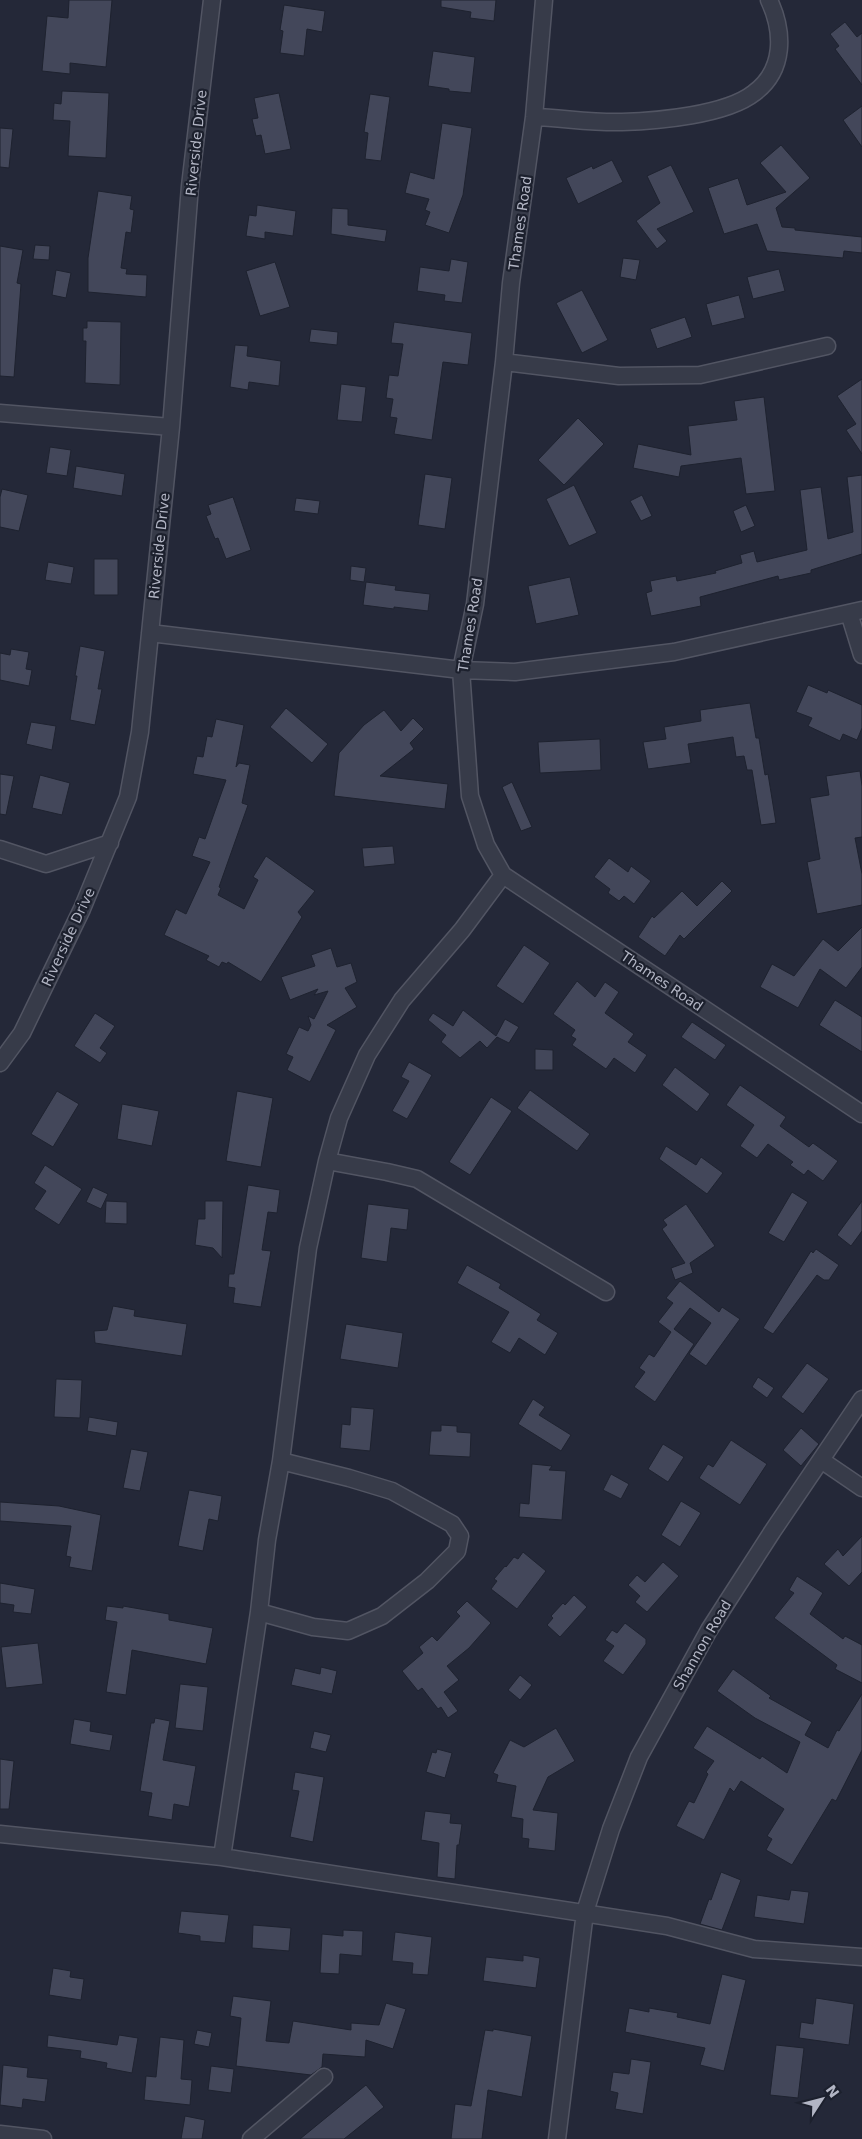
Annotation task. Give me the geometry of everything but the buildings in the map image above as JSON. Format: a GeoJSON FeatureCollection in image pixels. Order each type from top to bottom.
{"type":"FeatureCollection","features":[{"type":"Feature","properties":{"kind":"street","name":"Riverside Drive"},"geometry":{"type":"LineString","coordinates":[[0,1063],[22,1033],[82,909],[128,797],[140,732],[171,427],[190,186],[212,0]]}},
{"type":"Feature","properties":{"kind":"street","name":"Thames Road"},"geometry":{"type":"LineString","coordinates":[[544,0],[534,116],[511,283],[504,362],[475,604],[461,670],[470,796],[486,845],[503,875],[862,1114]]}},
{"type":"Feature","properties":{"kind":"street"},"geometry":{"type":"LineString","coordinates":[[534,116],[620,122],[670,118],[724,108],[754,93],[771,74],[780,51],[776,15],[769,0]]}},
{"type":"Feature","properties":{"kind":"street"},"geometry":{"type":"LineString","coordinates":[[504,362],[619,376],[700,375],[827,346]]}},
{"type":"Feature","properties":{"kind":"street"},"geometry":{"type":"LineString","coordinates":[[0,413],[171,427]]}},
{"type":"Feature","properties":{"kind":"street"},"geometry":{"type":"LineString","coordinates":[[150,633],[461,670],[515,672],[674,652],[856,612],[862,655]]}},
{"type":"Feature","properties":{"kind":"street"},"geometry":{"type":"LineString","coordinates":[[0,849],[46,864],[110,844]]}},
{"type":"Feature","properties":{"kind":"street"},"geometry":{"type":"LineString","coordinates":[[222,1857],[259,1612],[267,1540],[282,1461],[308,1248],[327,1161],[339,1118],[367,1055],[402,1000],[462,930],[503,875]]}},
{"type":"Feature","properties":{"kind":"street"},"geometry":{"type":"LineString","coordinates":[[327,1161],[417,1179],[606,1292]]}},
{"type":"Feature","properties":{"kind":"street","name":"Shannon Road"},"geometry":{"type":"LineString","coordinates":[[557,2139],[585,1912],[611,1829],[639,1757],[709,1630],[862,1399]]}},
{"type":"Feature","properties":{"kind":"street"},"geometry":{"type":"LineString","coordinates":[[821,1460],[862,1488]]}},
{"type":"Feature","properties":{"kind":"street"},"geometry":{"type":"LineString","coordinates":[[259,1612],[313,1627],[348,1631],[382,1616],[427,1581],[456,1551],[460,1536],[452,1524],[392,1491],[282,1461]]}},
{"type":"Feature","properties":{"kind":"street"},"geometry":{"type":"LineString","coordinates":[[0,1834],[222,1857],[667,1926],[754,1949],[862,1957]]}},
{"type":"Feature","properties":{"kind":"street"},"geometry":{"type":"LineString","coordinates":[[251,2139],[324,2077]]}},
{"type":"Feature","properties":{"kind":"street"},"geometry":{"type":"LineString","coordinates":[[0,2134],[43,2139]]}}]}
